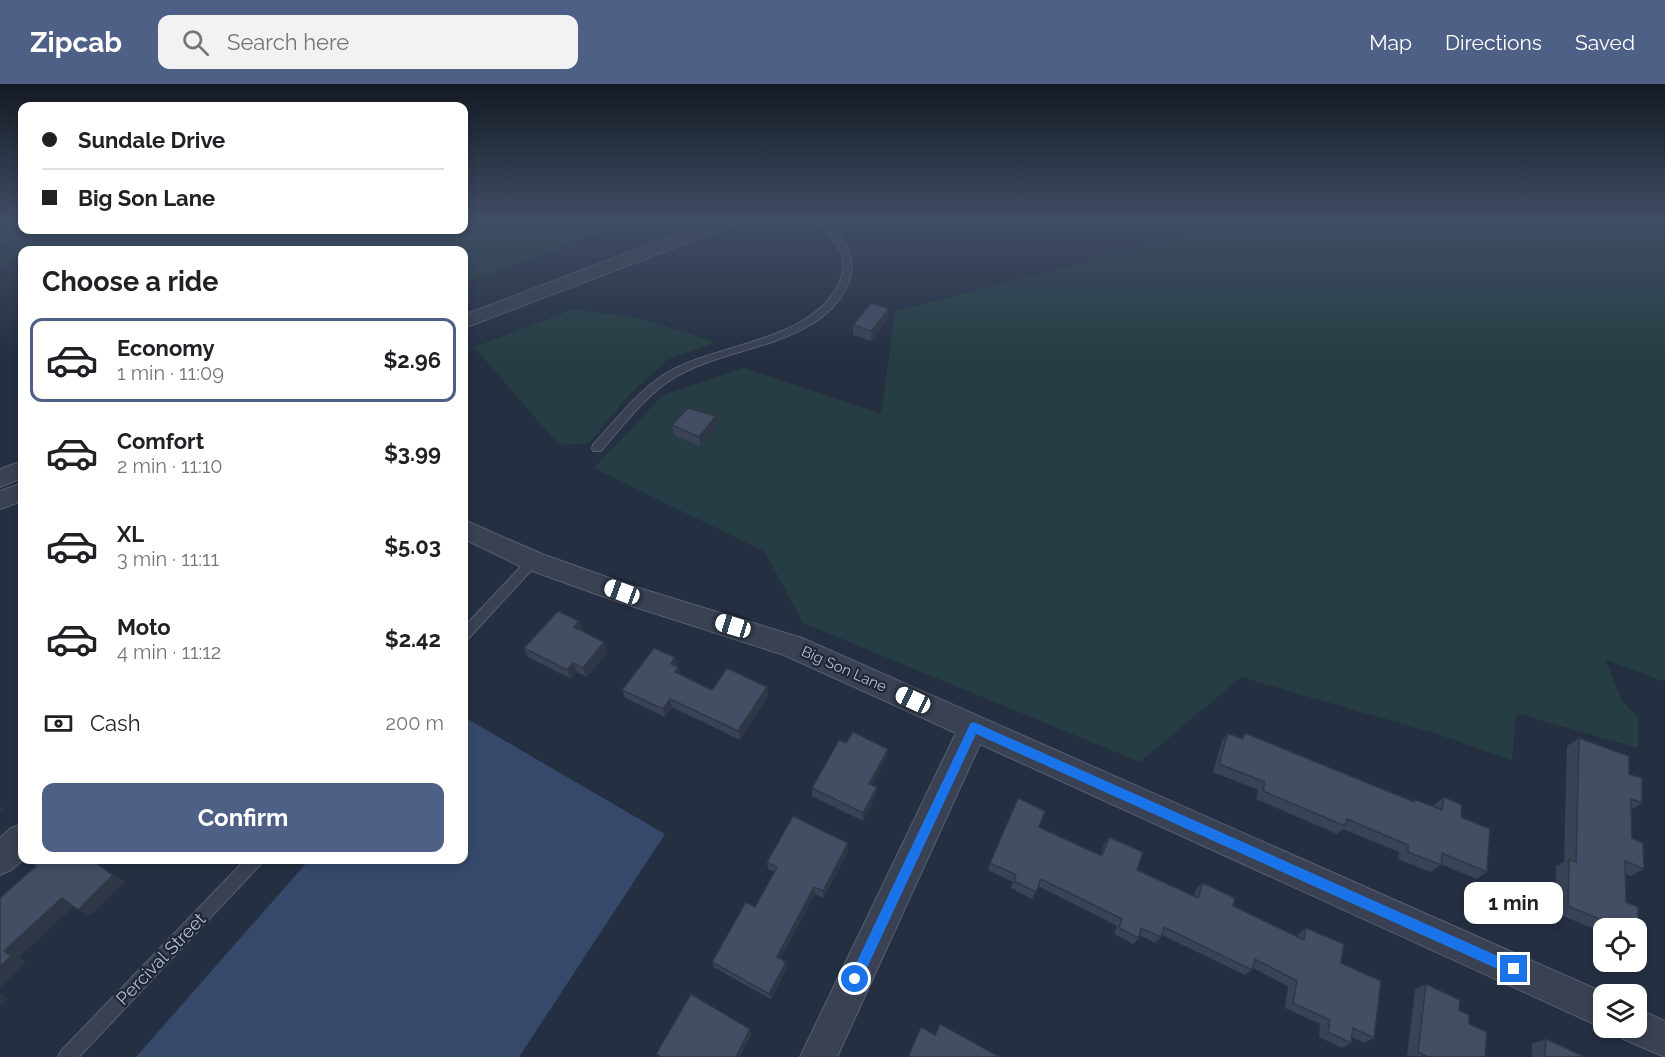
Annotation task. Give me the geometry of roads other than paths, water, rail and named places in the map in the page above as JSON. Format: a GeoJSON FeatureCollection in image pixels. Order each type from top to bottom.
{"type":"FeatureCollection","features":[{"type":"Feature","properties":{"kind":"street"},"geometry":{"type":"LineString","coordinates":[[468,303],[566,266]]}},
{"type":"Feature","properties":{"kind":"street"},"geometry":{"type":"LineString","coordinates":[[468,320],[609,266]]}},
{"type":"Feature","properties":{"kind":"street"},"geometry":{"type":"LineString","coordinates":[[0,478],[18,471]]}},
{"type":"Feature","properties":{"kind":"street"},"geometry":{"type":"LineString","coordinates":[[0,500],[18,493]]}},
{"type":"Feature","properties":{"kind":"street","name":"Big Son Lane"},"geometry":{"type":"LineString","coordinates":[[468,531],[532,561],[792,646],[1593,1006]]}},
{"type":"Feature","properties":{"kind":"street"},"geometry":{"type":"LineString","coordinates":[[818,1057],[974,727]]}},
{"type":"Feature","properties":{"kind":"street"},"geometry":{"type":"LineString","coordinates":[[0,859],[18,842]]}},
{"type":"Feature","properties":{"kind":"street"},"geometry":{"type":"LineString","coordinates":[[1647,1031],[1665,1039]]}},
{"type":"Feature","properties":{"kind":"lane"},"geometry":{"type":"LineString","coordinates":[[597,448],[667,378],[701,360],[732,353],[804,324],[824,311],[846,283],[849,266]]}},
{"type":"Feature","properties":{"kind":"lane"},"geometry":{"type":"LineString","coordinates":[[468,631],[532,561]]}},
{"type":"Feature","properties":{"kind":"lane","name":"Percival Street"},"geometry":{"type":"LineString","coordinates":[[67,1057],[251,864]]}},
{"type":"Feature","properties":{"kind":"water"},"geometry":{"type":"Polygon","coordinates":[[[468,719],[665,834],[519,1057],[136,1057],[305,864],[468,864],[468,719]]]}}]}
